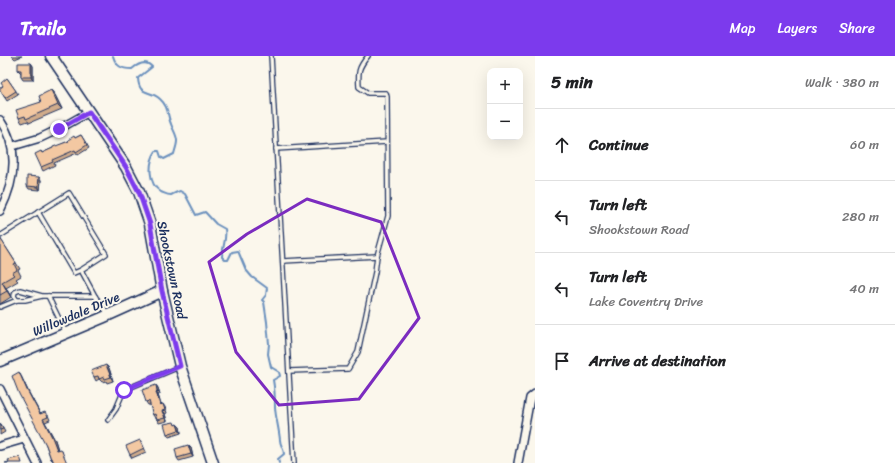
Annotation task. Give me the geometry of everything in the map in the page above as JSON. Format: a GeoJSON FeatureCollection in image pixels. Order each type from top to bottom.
{"type":"FeatureCollection","features":[{"type":"Feature","properties":{"kind":"street","name":"Shookstown Road"},"geometry":{"type":"LineString","coordinates":[[52,56],[126,167],[139,192],[150,224],[162,291],[180,366],[213,463]]}},
{"type":"Feature","properties":{"kind":"street"},"geometry":{"type":"LineString","coordinates":[[13,146],[40,138],[89,112]]}},
{"type":"Feature","properties":{"kind":"street"},"geometry":{"type":"LineString","coordinates":[[0,120],[13,146],[14,164],[11,183],[0,211]]}},
{"type":"Feature","properties":{"kind":"street","name":"Willowdale Drive"},"geometry":{"type":"LineString","coordinates":[[0,361],[162,291]]}},
{"type":"Feature","properties":{"kind":"street"},"geometry":{"type":"LineString","coordinates":[[0,389],[37,463]]}},
{"type":"Feature","properties":{"kind":"street"},"geometry":{"type":"LineString","coordinates":[[518,463],[530,398],[535,394]]}},
{"type":"Feature","properties":{"kind":"street"},"geometry":{"type":"LineString","coordinates":[[0,446],[24,439]]}},
{"type":"Feature","properties":{"kind":"lane"},"geometry":{"type":"LineString","coordinates":[[271,56],[294,463]]}},
{"type":"Feature","properties":{"kind":"lane"},"geometry":{"type":"LineString","coordinates":[[289,371],[348,369],[358,352],[377,256],[388,216],[387,97],[386,93],[368,93],[359,87],[358,73],[361,64],[368,56]]}},
{"type":"Feature","properties":{"kind":"lane"},"geometry":{"type":"LineString","coordinates":[[276,149],[387,142]]}},
{"type":"Feature","properties":{"kind":"lane"},"geometry":{"type":"LineString","coordinates":[[0,236],[38,212],[69,193],[106,254],[74,273],[38,212]]}},
{"type":"Feature","properties":{"kind":"lane"},"geometry":{"type":"LineString","coordinates":[[283,261],[377,256]]}},
{"type":"Feature","properties":{"kind":"lane"},"geometry":{"type":"LineString","coordinates":[[80,270],[108,315]]}},
{"type":"Feature","properties":{"kind":"lane"},"geometry":{"type":"LineString","coordinates":[[17,300],[14,296],[17,290],[42,296]]}},
{"type":"Feature","properties":{"kind":"lane"},"geometry":{"type":"LineString","coordinates":[[0,308],[17,300],[25,300],[42,296],[95,296]]}},
{"type":"Feature","properties":{"kind":"lane"},"geometry":{"type":"LineString","coordinates":[[48,296],[66,333]]}},
{"type":"Feature","properties":{"kind":"lane"},"geometry":{"type":"LineString","coordinates":[[108,420],[116,409],[124,390],[180,366]]}},
{"type":"Feature","properties":{"kind":"highlighted area"},"geometry":{"type":"Polygon","coordinates":[[[307,199],[381,222],[419,318],[359,399],[279,405],[236,352],[209,262],[247,234],[307,199]]]}},
{"type":"Feature","properties":{"kind":"building"},"geometry":{"type":"Polygon","coordinates":[[[18,63],[31,63],[31,77],[21,77],[21,70],[18,70],[18,63]]]}},
{"type":"Feature","properties":{"kind":"building"},"geometry":{"type":"Polygon","coordinates":[[[7,78],[16,91],[5,98],[0,88],[3,86],[1,83],[7,78]]]}},
{"type":"Feature","properties":{"kind":"building"},"geometry":{"type":"Polygon","coordinates":[[[51,90],[58,105],[26,119],[25,116],[19,118],[16,110],[41,102],[39,96],[51,90]]]}},
{"type":"Feature","properties":{"kind":"building"},"geometry":{"type":"Polygon","coordinates":[[[81,135],[87,145],[76,152],[75,150],[52,160],[53,162],[41,167],[35,154],[41,151],[42,153],[69,141],[68,140],[74,136],[75,138],[81,135]]]}},
{"type":"Feature","properties":{"kind":"building"},"geometry":{"type":"Polygon","coordinates":[[[27,176],[39,177],[38,187],[27,186],[27,176]]]}},
{"type":"Feature","properties":{"kind":"building"},"geometry":{"type":"Polygon","coordinates":[[[0,238],[16,263],[14,264],[17,270],[12,273],[14,275],[2,282],[7,291],[0,295],[0,238]]]}},
{"type":"Feature","properties":{"kind":"building"},"geometry":{"type":"Polygon","coordinates":[[[106,365],[111,377],[99,379],[98,376],[94,377],[91,371],[106,365]]]}},
{"type":"Feature","properties":{"kind":"building"},"geometry":{"type":"Polygon","coordinates":[[[19,372],[40,414],[45,412],[48,417],[43,419],[57,450],[61,449],[67,463],[54,463],[52,458],[51,459],[46,445],[19,394],[12,376],[19,372]]]}},
{"type":"Feature","properties":{"kind":"building"},"geometry":{"type":"Polygon","coordinates":[[[156,385],[156,392],[160,405],[163,404],[165,410],[162,411],[165,418],[157,420],[155,414],[153,415],[149,401],[146,402],[142,390],[156,385]]]}},
{"type":"Feature","properties":{"kind":"building"},"geometry":{"type":"Polygon","coordinates":[[[174,422],[175,425],[177,424],[179,430],[167,434],[164,424],[174,422]]]}},
{"type":"Feature","properties":{"kind":"building"},"geometry":{"type":"Polygon","coordinates":[[[140,440],[144,448],[130,455],[126,446],[140,440]]]}},
{"type":"Feature","properties":{"kind":"building"},"geometry":{"type":"Polygon","coordinates":[[[188,445],[191,454],[177,458],[175,449],[188,445]]]}},
{"type":"Feature","properties":{"kind":"building"},"geometry":{"type":"Polygon","coordinates":[[[20,457],[22,463],[5,463],[9,462],[8,460],[20,457]]]}},
{"type":"Feature","properties":{"kind":"waterway"},"geometry":{"type":"LineString","coordinates":[[113,56],[117,65],[125,68],[132,69],[139,64],[145,63],[152,67],[138,78],[140,88],[156,96],[163,102],[176,137],[177,143],[174,154],[164,159],[161,157],[159,151],[156,151],[153,156],[151,173],[154,184],[161,192],[167,194],[171,195],[180,191],[185,194],[196,215],[205,212],[216,224],[225,229],[222,257],[225,260],[228,260],[232,252],[238,251],[246,270],[252,277],[267,288],[266,295],[262,300],[264,302],[267,322],[269,344],[268,354],[271,367],[279,372],[280,376],[273,380],[275,391],[275,412],[280,442],[284,454],[278,459],[279,463]]}},
{"type":"Feature","properties":{"kind":"route"},"geometry":{"type":"LineString","coordinates":[[59,129],[89,112],[126,167],[139,192],[150,224],[162,291],[180,366],[124,390]]}}]}
